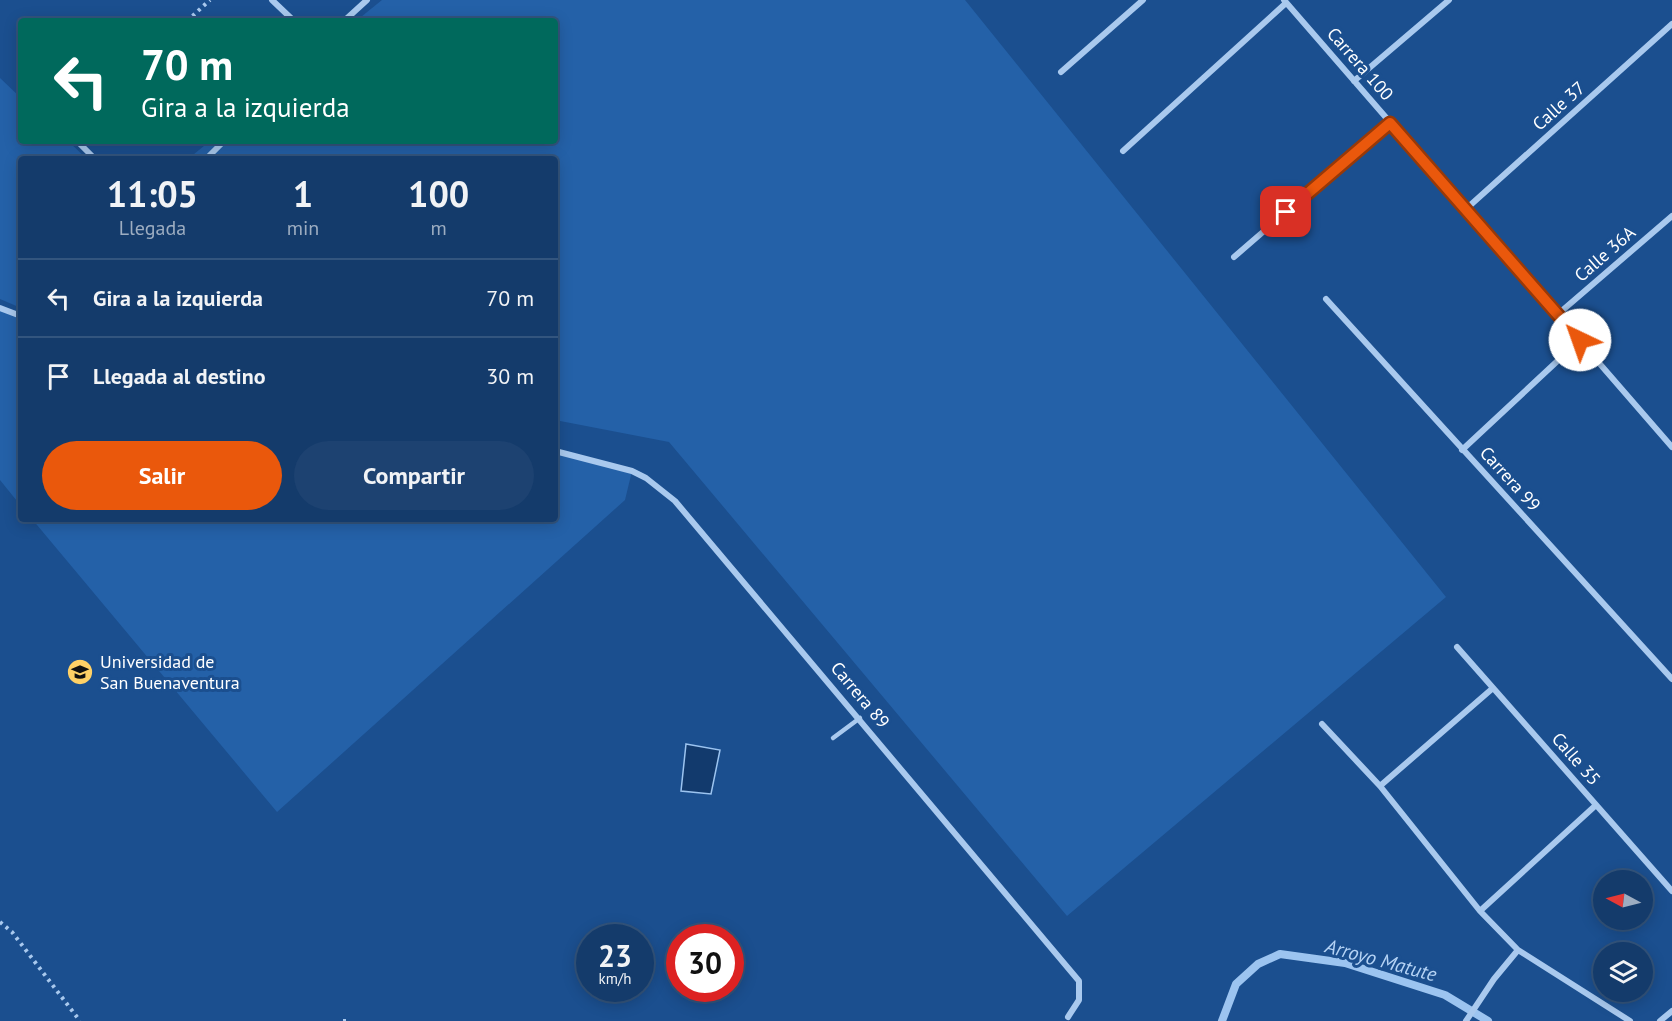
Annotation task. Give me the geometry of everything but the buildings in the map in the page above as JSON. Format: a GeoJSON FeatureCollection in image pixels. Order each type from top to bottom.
{"type":"FeatureCollection","features":[{"type":"Feature","properties":{"kind":"street"},"geometry":{"type":"LineString","coordinates":[[272,0],[291,18]]}},
{"type":"Feature","properties":{"kind":"street"},"geometry":{"type":"LineString","coordinates":[[347,18],[367,0]]}},
{"type":"Feature","properties":{"kind":"street"},"geometry":{"type":"LineString","coordinates":[[1061,72],[1143,0]]}},
{"type":"Feature","properties":{"kind":"street"},"geometry":{"type":"LineString","coordinates":[[1354,81],[1449,0]]}},
{"type":"Feature","properties":{"kind":"street"},"geometry":{"type":"LineString","coordinates":[[1123,150],[1285,1]]}},
{"type":"Feature","properties":{"kind":"street","name":"Carrera 100"},"geometry":{"type":"LineString","coordinates":[[1285,1],[1672,447]]}},
{"type":"Feature","properties":{"kind":"street","name":"Calle 37"},"geometry":{"type":"LineString","coordinates":[[1466,209],[1672,24]]}},
{"type":"Feature","properties":{"kind":"street"},"geometry":{"type":"LineString","coordinates":[[1234,257],[1390,123]]}},
{"type":"Feature","properties":{"kind":"street"},"geometry":{"type":"LineString","coordinates":[[80,144],[92,156]]}},
{"type":"Feature","properties":{"kind":"street"},"geometry":{"type":"LineString","coordinates":[[209,156],[221,144]]}},
{"type":"Feature","properties":{"kind":"street","name":"Calle 36A"},"geometry":{"type":"LineString","coordinates":[[1557,315],[1672,216]]}},
{"type":"Feature","properties":{"kind":"street","name":"Carrera 99"},"geometry":{"type":"LineString","coordinates":[[1326,299],[1672,679]]}},
{"type":"Feature","properties":{"kind":"street"},"geometry":{"type":"LineString","coordinates":[[0,308],[18,314]]}},
{"type":"Feature","properties":{"kind":"street"},"geometry":{"type":"LineString","coordinates":[[1462,450],[1580,340]]}},
{"type":"Feature","properties":{"kind":"street","name":"Carrera 89"},"geometry":{"type":"LineString","coordinates":[[558,452],[632,471],[646,478],[675,501],[860,718],[1079,981],[1079,1000],[1068,1017]]}},
{"type":"Feature","properties":{"kind":"street","name":"Calle 35"},"geometry":{"type":"LineString","coordinates":[[1457,647],[1672,891]]}},
{"type":"Feature","properties":{"kind":"street"},"geometry":{"type":"LineString","coordinates":[[1380,786],[1493,688]]}},
{"type":"Feature","properties":{"kind":"street"},"geometry":{"type":"LineString","coordinates":[[1322,724],[1380,786],[1480,911],[1518,950],[1630,1021]]}},
{"type":"Feature","properties":{"kind":"street"},"geometry":{"type":"LineString","coordinates":[[1480,911],[1596,805]]}},
{"type":"Feature","properties":{"kind":"street"},"geometry":{"type":"LineString","coordinates":[[1466,1021],[1494,979],[1518,950]]}},
{"type":"Feature","properties":{"kind":"street"},"geometry":{"type":"LineString","coordinates":[[1660,1021],[1672,1011]]}},
{"type":"Feature","properties":{"kind":"lane"},"geometry":{"type":"LineString","coordinates":[[833,738],[860,718]]}},
{"type":"Feature","properties":{"kind":"path"},"geometry":{"type":"LineString","coordinates":[[190,18],[210,0]]}},
{"type":"Feature","properties":{"kind":"path"},"geometry":{"type":"LineString","coordinates":[[0,922],[12,933],[80,1021]]}},
{"type":"Feature","properties":{"kind":"path"},"geometry":{"type":"LineString","coordinates":[[343,1021],[348,1021]]}},
{"type":"Feature","properties":{"kind":"shaded area"},"geometry":{"type":"Polygon","coordinates":[[[382,0],[965,0],[1446,597],[1067,916],[669,442],[558,421],[558,156],[192,156],[206,144],[558,144],[558,18],[360,18],[382,0]]]}},
{"type":"Feature","properties":{"kind":"shaded area"},"geometry":{"type":"Polygon","coordinates":[[[0,78],[18,95],[18,144],[71,144],[84,156],[18,156],[18,307],[0,299],[0,78]]]}},
{"type":"Feature","properties":{"kind":"shaded area"},"geometry":{"type":"Polygon","coordinates":[[[0,306],[18,312],[18,502],[0,480],[0,306]]]}},
{"type":"Feature","properties":{"kind":"shaded area"},"geometry":{"type":"Polygon","coordinates":[[[558,452],[632,471],[625,500],[277,812],[35,522],[558,522],[558,452]]]}},
{"type":"Feature","properties":{"kind":"shaded area"},"geometry":{"type":"Polygon","coordinates":[[[686,744],[720,750],[711,794],[681,791],[686,744]]]}},
{"type":"Feature","properties":{"kind":"waterway","name":"Arroyo Matute"},"geometry":{"type":"LineString","coordinates":[[1222,1021],[1236,984],[1258,964],[1280,954],[1345,963],[1445,995],[1488,1021]]}},
{"type":"Feature","properties":{"kind":"place","name":"Universidad de San Buenaventura"},"geometry":{"type":"Point","coordinates":[80,672]}},
{"type":"Feature","properties":{"kind":"route"},"geometry":{"type":"LineString","coordinates":[[1286,212],[1390,123],[1580,340]]}}]}
